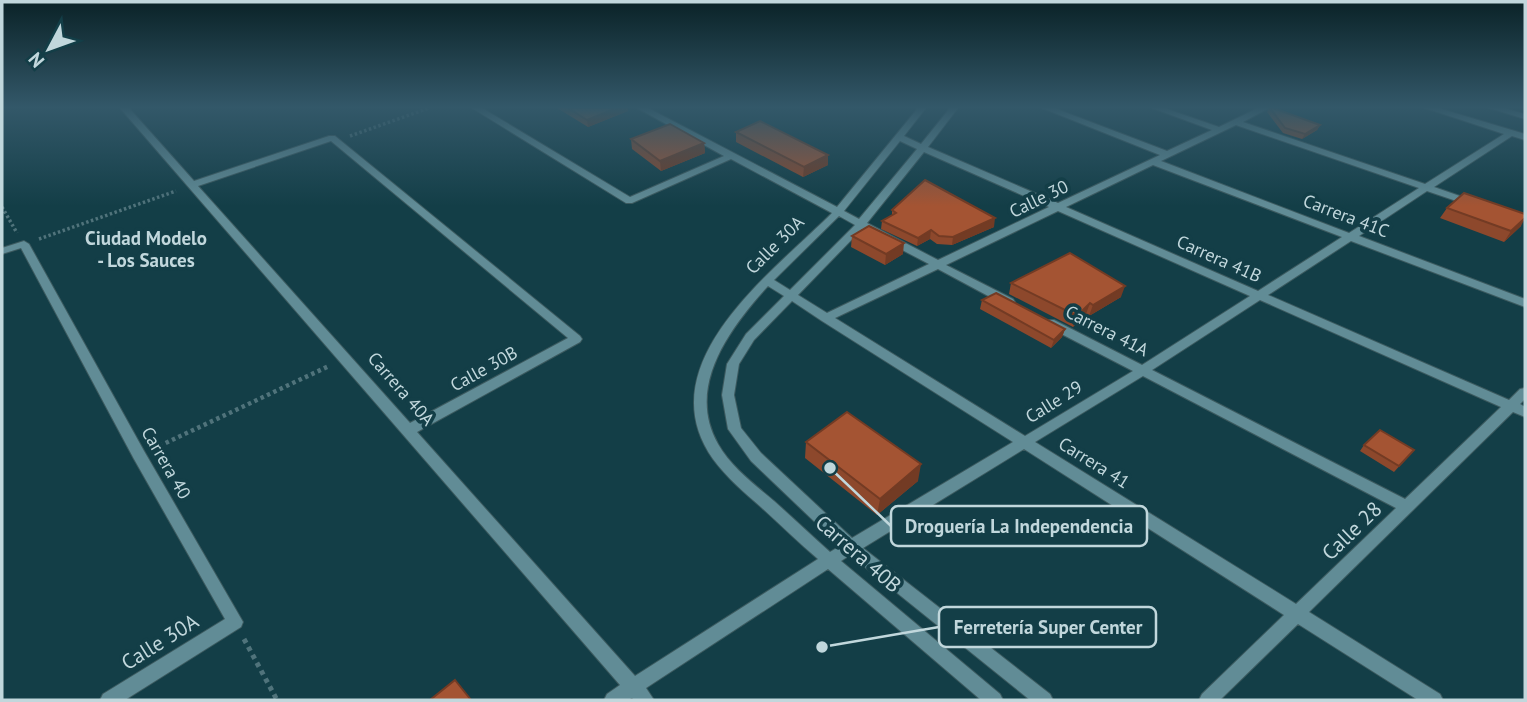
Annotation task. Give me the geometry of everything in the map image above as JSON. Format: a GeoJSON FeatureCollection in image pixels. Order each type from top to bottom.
{"type":"FeatureCollection","features":[{"type":"Feature","properties":{"kind":"street","name":"Carrera 40A"},"geometry":{"type":"LineString","coordinates":[[153,141],[639,694]]}},
{"type":"Feature","properties":{"kind":"street"},"geometry":{"type":"LineString","coordinates":[[193,185],[329,141]]}},
{"type":"Feature","properties":{"kind":"street","name":"Calle 30B"},"geometry":{"type":"LineString","coordinates":[[336,141],[576,339],[409,430]]}},
{"type":"Feature","properties":{"kind":"street"},"geometry":{"type":"LineString","coordinates":[[530,141],[629,201],[729,157]]}},
{"type":"Feature","properties":{"kind":"street"},"geometry":{"type":"LineString","coordinates":[[700,141],[1023,309]]}},
{"type":"Feature","properties":{"kind":"street","name":"Calle 30A"},"geometry":{"type":"LineString","coordinates":[[706,430],[701,387],[712,353],[736,318],[768,281],[836,213],[895,141]]}},
{"type":"Feature","properties":{"kind":"street","name":"Carrera 41B"},"geometry":{"type":"LineString","coordinates":[[907,141],[1518,409]]}},
{"type":"Feature","properties":{"kind":"street"},"geometry":{"type":"LineString","coordinates":[[735,429],[727,395],[733,364],[750,337],[860,225],[929,141]]}},
{"type":"Feature","properties":{"kind":"street"},"geometry":{"type":"LineString","coordinates":[[1132,141],[1169,155]]}},
{"type":"Feature","properties":{"kind":"street","name":"Calle 30"},"geometry":{"type":"LineString","coordinates":[[826,318],[1198,141]]}},
{"type":"Feature","properties":{"kind":"street"},"geometry":{"type":"LineString","coordinates":[[1290,141],[1488,209]]}},
{"type":"Feature","properties":{"kind":"street","name":"Calle 29"},"geometry":{"type":"LineString","coordinates":[[613,700],[639,694],[828,561],[1142,371],[1499,141]]}},
{"type":"Feature","properties":{"kind":"street","name":"Carrera 41C"},"geometry":{"type":"LineString","coordinates":[[1154,162],[1525,303]]}},
{"type":"Feature","properties":{"kind":"street"},"geometry":{"type":"LineString","coordinates":[[2,251],[24,244]]}},
{"type":"Feature","properties":{"kind":"street","name":"Carrera 40"},"geometry":{"type":"LineString","coordinates":[[24,244],[139,456],[235,622]]}},
{"type":"Feature","properties":{"kind":"street","name":"Carrera 41"},"geometry":{"type":"LineString","coordinates":[[768,281],[1434,700]]}},
{"type":"Feature","properties":{"kind":"street","name":"Carrera 41A"},"geometry":{"type":"LineString","coordinates":[[1035,315],[1407,507]]}},
{"type":"Feature","properties":{"kind":"street","name":"Calle 28"},"geometry":{"type":"LineString","coordinates":[[1208,700],[1407,507],[1518,409],[1525,393]]}},
{"type":"Feature","properties":{"kind":"street","name":"Carrera 40B"},"geometry":{"type":"LineString","coordinates":[[735,429],[756,457],[852,547],[1044,700]]}},
{"type":"Feature","properties":{"kind":"street","name":"Carrera 40B"},"geometry":{"type":"LineString","coordinates":[[706,430],[717,453],[734,473],[828,561],[994,700]]}},
{"type":"Feature","properties":{"kind":"street","name":"Calle 30A"},"geometry":{"type":"LineString","coordinates":[[109,700],[235,622]]}},
{"type":"Feature","properties":{"kind":"path"},"geometry":{"type":"LineString","coordinates":[[2,206],[24,244],[193,185]]}},
{"type":"Feature","properties":{"kind":"path"},"geometry":{"type":"LineString","coordinates":[[139,456],[345,358]]}},
{"type":"Feature","properties":{"kind":"path"},"geometry":{"type":"LineString","coordinates":[[235,622],[277,700]]}},
{"type":"Feature","properties":{"kind":"building"},"geometry":{"type":"Polygon","coordinates":[[[633,141],[700,141],[704,143],[660,161],[633,141]]]}},
{"type":"Feature","properties":{"kind":"building"},"geometry":{"type":"Polygon","coordinates":[[[753,141],[800,141],[828,155],[804,167],[753,141]]]}},
{"type":"Feature","properties":{"kind":"building"},"geometry":{"type":"Polygon","coordinates":[[[925,180],[995,218],[953,237],[939,236],[931,230],[918,238],[882,221],[896,213],[892,210],[925,180]]]}},
{"type":"Feature","properties":{"kind":"building"},"geometry":{"type":"Polygon","coordinates":[[[1464,193],[1525,214],[1525,218],[1511,231],[1447,208],[1464,193]]]}},
{"type":"Feature","properties":{"kind":"building"},"geometry":{"type":"Polygon","coordinates":[[[869,226],[904,243],[886,254],[852,236],[869,226]]]}},
{"type":"Feature","properties":{"kind":"building"},"geometry":{"type":"Polygon","coordinates":[[[1070,253],[1125,286],[1093,305],[1090,303],[1077,316],[1011,283],[1070,253]]]}},
{"type":"Feature","properties":{"kind":"building"},"geometry":{"type":"Polygon","coordinates":[[[996,293],[1065,329],[1054,340],[982,300],[996,293]]]}},
{"type":"Feature","properties":{"kind":"building"},"geometry":{"type":"Polygon","coordinates":[[[847,412],[921,464],[880,499],[806,442],[847,412]]]}},
{"type":"Feature","properties":{"kind":"building"},"geometry":{"type":"Polygon","coordinates":[[[1380,430],[1414,450],[1399,466],[1364,445],[1380,430]]]}},
{"type":"Feature","properties":{"kind":"building"},"geometry":{"type":"Polygon","coordinates":[[[455,680],[471,700],[430,700],[455,680]]]}},
{"type":"Feature","properties":{"kind":"place","name":"Droguería La Independencia"},"geometry":{"type":"Point","coordinates":[830,468]}},
{"type":"Feature","properties":{"kind":"place","name":"Ferretería Super Center"},"geometry":{"type":"Point","coordinates":[822,647]}},
{"type":"Feature","properties":{"kind":"district","name":"Ciudad Modelo - Los Sauces"},"geometry":{"type":"Point","coordinates":[146,249]}}]}
